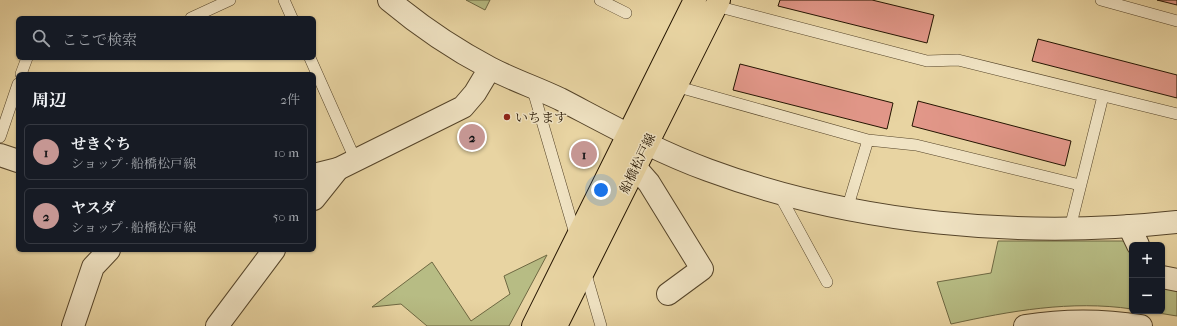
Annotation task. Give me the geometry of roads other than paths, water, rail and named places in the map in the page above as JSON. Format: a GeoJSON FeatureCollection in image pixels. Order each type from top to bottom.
{"type":"FeatureCollection","features":[{"type":"Feature","properties":{"kind":"main road","name":"船橋松戸線"},"geometry":{"type":"LineString","coordinates":[[556,326],[635,166],[637,139],[675,86],[710,2]]}},
{"type":"Feature","properties":{"kind":"main road","name":"船橋松戸線"},"geometry":{"type":"LineString","coordinates":[[533,326],[576,240],[637,139],[710,2]]}},
{"type":"Feature","properties":{"kind":"street"},"geometry":{"type":"LineString","coordinates":[[389,0],[424,29],[490,68],[637,139],[706,170],[779,194],[847,209],[937,223],[976,226],[1070,228],[1133,236],[1177,222]]}},
{"type":"Feature","properties":{"kind":"street"},"geometry":{"type":"LineString","coordinates":[[316,174],[347,164],[463,107],[475,93],[490,68]]}},
{"type":"Feature","properties":{"kind":"street"},"geometry":{"type":"LineString","coordinates":[[0,155],[16,160]]}},
{"type":"Feature","properties":{"kind":"street"},"geometry":{"type":"LineString","coordinates":[[316,197],[347,164]]}},
{"type":"Feature","properties":{"kind":"street"},"geometry":{"type":"LineString","coordinates":[[635,166],[649,183],[702,269],[668,294]]}},
{"type":"Feature","properties":{"kind":"street"},"geometry":{"type":"LineString","coordinates":[[73,326],[93,267],[107,252]]}},
{"type":"Feature","properties":{"kind":"street"},"geometry":{"type":"LineString","coordinates":[[217,326],[272,252]]}},
{"type":"Feature","properties":{"kind":"street"},"geometry":{"type":"LineString","coordinates":[[1165,278],[1177,280]]}},
{"type":"Feature","properties":{"kind":"street"},"geometry":{"type":"LineString","coordinates":[[1025,326],[1047,322],[1113,322],[1141,326]]}},
{"type":"Feature","properties":{"kind":"lane"},"geometry":{"type":"LineString","coordinates":[[195,16],[230,0]]}},
{"type":"Feature","properties":{"kind":"lane"},"geometry":{"type":"LineString","coordinates":[[284,0],[291,16]]}},
{"type":"Feature","properties":{"kind":"lane"},"geometry":{"type":"LineString","coordinates":[[600,0],[626,13]]}},
{"type":"Feature","properties":{"kind":"lane"},"geometry":{"type":"LineString","coordinates":[[1101,0],[1177,21]]}},
{"type":"Feature","properties":{"kind":"lane"},"geometry":{"type":"LineString","coordinates":[[710,2],[927,61],[958,60],[1177,114]]}},
{"type":"Feature","properties":{"kind":"lane"},"geometry":{"type":"LineString","coordinates":[[23,72],[26,60]]}},
{"type":"Feature","properties":{"kind":"lane"},"geometry":{"type":"LineString","coordinates":[[311,60],[315,72]]}},
{"type":"Feature","properties":{"kind":"lane"},"geometry":{"type":"LineString","coordinates":[[316,75],[347,164]]}},
{"type":"Feature","properties":{"kind":"lane"},"geometry":{"type":"LineString","coordinates":[[675,86],[868,140],[916,145],[1080,185]]}},
{"type":"Feature","properties":{"kind":"lane"},"geometry":{"type":"LineString","coordinates":[[532,87],[576,240]]}},
{"type":"Feature","properties":{"kind":"lane"},"geometry":{"type":"LineString","coordinates":[[0,137],[16,90]]}},
{"type":"Feature","properties":{"kind":"lane"},"geometry":{"type":"LineString","coordinates":[[1070,228],[1103,96]]}},
{"type":"Feature","properties":{"kind":"lane"},"geometry":{"type":"LineString","coordinates":[[847,209],[868,140]]}},
{"type":"Feature","properties":{"kind":"lane"},"geometry":{"type":"LineString","coordinates":[[779,194],[827,282]]}},
{"type":"Feature","properties":{"kind":"lane"},"geometry":{"type":"LineString","coordinates":[[584,270],[601,326]]}},
{"type":"Feature","properties":{"kind":"place","name":"いちます"},"geometry":{"type":"Point","coordinates":[507,117]}},
{"type":"Feature","properties":{"kind":"place","name":"ヤスダ"},"geometry":{"type":"Point","coordinates":[472,137]}},
{"type":"Feature","properties":{"kind":"place","name":"せきぐち"},"geometry":{"type":"Point","coordinates":[584,154]}}]}
